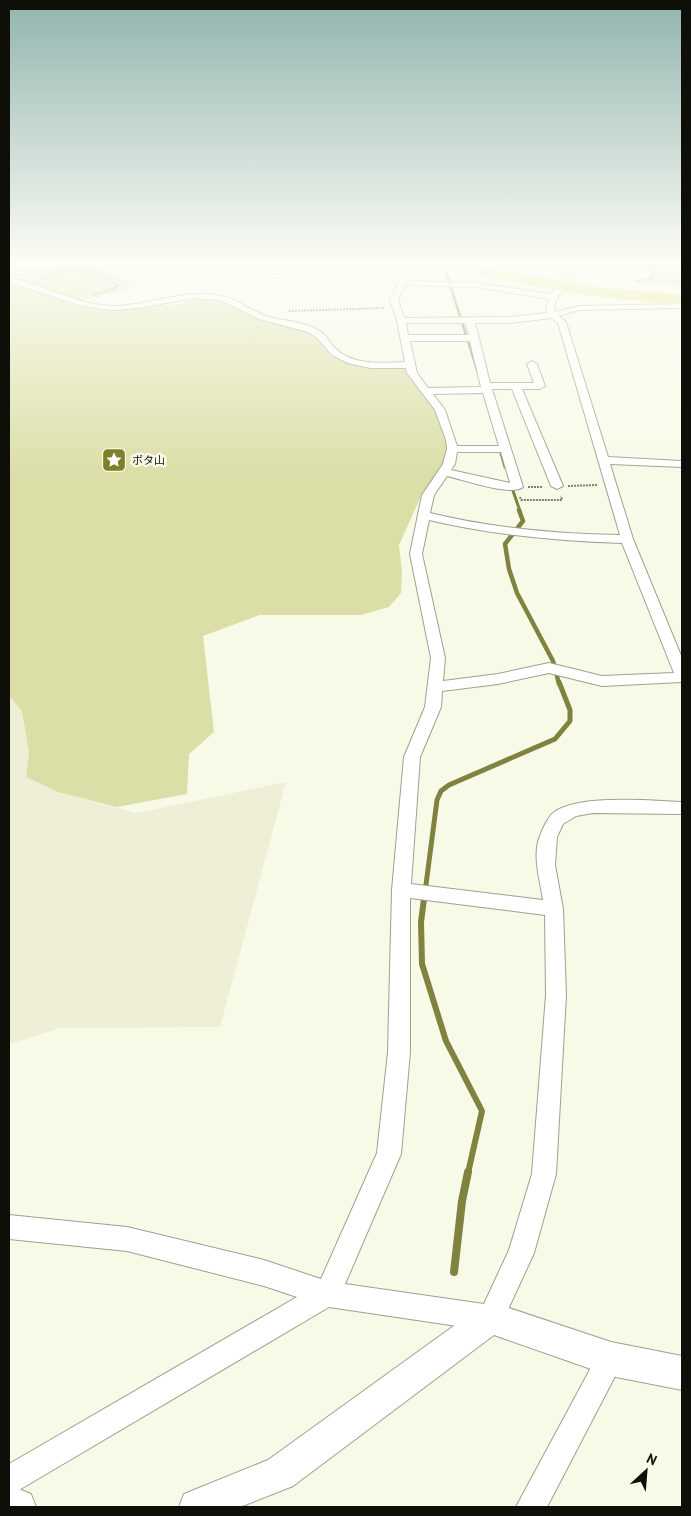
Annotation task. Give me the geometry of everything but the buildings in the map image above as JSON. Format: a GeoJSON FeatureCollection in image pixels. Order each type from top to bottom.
{"type":"FeatureCollection","features":[{"type":"Feature","properties":{"kind":"street"},"geometry":{"type":"LineString","coordinates":[[320,336],[340,356],[368,364],[409,365]]}},
{"type":"Feature","properties":{"kind":"street"},"geometry":{"type":"LineString","coordinates":[[435,687],[556,670],[602,681],[682,676],[627,539],[566,336]]}},
{"type":"Feature","properties":{"kind":"street"},"geometry":{"type":"LineString","coordinates":[[9,1480],[327,1294],[389,1154],[399,1052],[409,891],[412,757],[433,707],[438,658],[416,554],[428,496],[449,464],[452,449],[451,440],[440,410],[412,373],[404,338],[473,338],[512,487],[444,472]]}},
{"type":"Feature","properties":{"kind":"street"},"geometry":{"type":"LineString","coordinates":[[425,391],[540,386],[532,364]]}},
{"type":"Feature","properties":{"kind":"street"},"geometry":{"type":"LineString","coordinates":[[516,386],[557,486]]}},
{"type":"Feature","properties":{"kind":"street"},"geometry":{"type":"LineString","coordinates":[[452,449],[501,449]]}},
{"type":"Feature","properties":{"kind":"street"},"geometry":{"type":"LineString","coordinates":[[604,460],[682,464]]}},
{"type":"Feature","properties":{"kind":"street"},"geometry":{"type":"LineString","coordinates":[[425,515],[469,526],[578,538],[627,539]]}},
{"type":"Feature","properties":{"kind":"street"},"geometry":{"type":"LineString","coordinates":[[197,1507],[280,1473],[491,1318],[521,1254],[544,1174],[556,995],[554,909],[546,865],[548,837],[557,820],[571,811],[593,807],[682,808]]}},
{"type":"Feature","properties":{"kind":"street"},"geometry":{"type":"LineString","coordinates":[[409,891],[554,909]]}},
{"type":"Feature","properties":{"kind":"street"},"geometry":{"type":"LineString","coordinates":[[9,1227],[127,1239],[264,1273],[327,1294],[491,1318],[611,1360],[682,1373]]}},
{"type":"Feature","properties":{"kind":"street"},"geometry":{"type":"LineString","coordinates":[[531,1507],[611,1360]]}},
{"type":"Feature","properties":{"kind":"street"},"geometry":{"type":"LineString","coordinates":[[9,1503],[18,1507]]}},
{"type":"Feature","properties":{"kind":"path"},"geometry":{"type":"LineString","coordinates":[[512,487],[521,500],[562,500],[557,486]]}},
{"type":"Feature","properties":{"kind":"path"},"geometry":{"type":"LineString","coordinates":[[512,487],[611,486]]}},
{"type":"Feature","properties":{"kind":"shaded area"},"geometry":{"type":"Polygon","coordinates":[[[9,696],[22,711],[29,754],[26,777],[58,792],[137,813],[286,782],[220,1027],[61,1028],[9,1044],[9,696]]]}},
{"type":"Feature","properties":{"kind":"green space"},"geometry":{"type":"Polygon","coordinates":[[[9,336],[313,336],[330,355],[357,365],[404,367],[423,396],[437,411],[447,443],[447,452],[442,467],[422,494],[399,545],[402,572],[401,593],[389,607],[361,615],[259,615],[203,636],[214,732],[189,754],[187,794],[117,807],[58,792],[26,777],[29,753],[22,711],[9,696],[9,336]]]}},
{"type":"Feature","properties":{"kind":"waterway"},"geometry":{"type":"LineString","coordinates":[[468,341],[478,373]]}},
{"type":"Feature","properties":{"kind":"waterway"},"geometry":{"type":"LineString","coordinates":[[499,446],[505,467]]}},
{"type":"Feature","properties":{"kind":"waterway"},"geometry":{"type":"LineString","coordinates":[[511,485],[520,511]]}},
{"type":"Feature","properties":{"kind":"waterway"},"geometry":{"type":"LineString","coordinates":[[519,510],[523,521],[505,544],[509,569],[517,593],[553,661],[559,684]]}},
{"type":"Feature","properties":{"kind":"waterway"},"geometry":{"type":"LineString","coordinates":[[424,900],[437,800],[441,791],[449,785],[555,739],[570,721],[570,710],[559,682]]}},
{"type":"Feature","properties":{"kind":"waterway"},"geometry":{"type":"LineString","coordinates":[[424,899],[421,922],[422,964],[446,1041],[482,1111],[468,1173]]}},
{"type":"Feature","properties":{"kind":"waterway"},"geometry":{"type":"LineString","coordinates":[[454,1272],[462,1201],[468,1172]]}},
{"type":"Feature","properties":{"kind":"place","name":"ボタ山"},"geometry":{"type":"Point","coordinates":[114,460]}}]}
